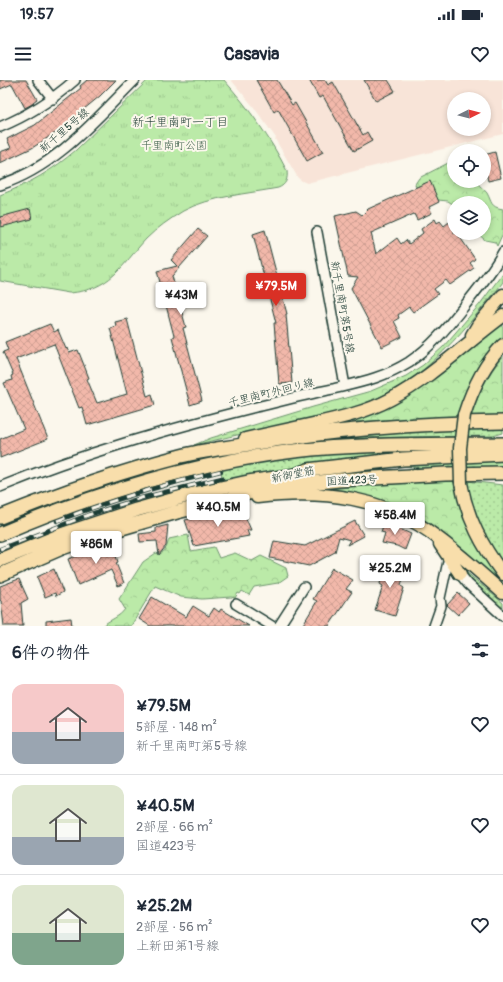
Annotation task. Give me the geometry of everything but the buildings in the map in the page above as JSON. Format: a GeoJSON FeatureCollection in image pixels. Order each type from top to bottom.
{"type":"FeatureCollection","features":[{"type":"Feature","properties":{"kind":"highway"},"geometry":{"type":"LineString","coordinates":[[0,518],[40,501],[93,482],[182,456],[280,439],[367,428],[455,422],[503,422]]}},
{"type":"Feature","properties":{"kind":"highway","name":"新御堂筋"},"geometry":{"type":"LineString","coordinates":[[0,534],[52,513],[125,488],[185,471],[255,457],[324,448],[503,444]]}},
{"type":"Feature","properties":{"kind":"highway","name":"新御堂筋"},"geometry":{"type":"LineString","coordinates":[[0,560],[61,535],[136,510],[193,494],[248,482],[296,474],[308,470],[383,460],[451,455],[503,454]]}},
{"type":"Feature","properties":{"kind":"highway"},"geometry":{"type":"LineString","coordinates":[[296,474],[309,475],[370,471],[454,477]]}},
{"type":"Feature","properties":{"kind":"highway","name":"国道423号"},"geometry":{"type":"LineString","coordinates":[[0,575],[62,548],[115,530],[248,494],[329,481],[454,477],[503,473]]}},
{"type":"Feature","properties":{"kind":"main road"},"geometry":{"type":"LineString","coordinates":[[455,354],[472,336],[478,324],[503,295]]}},
{"type":"Feature","properties":{"kind":"main road"},"geometry":{"type":"LineString","coordinates":[[182,456],[245,439],[350,416],[373,407],[408,389],[503,316]]}},
{"type":"Feature","properties":{"kind":"main road"},"geometry":{"type":"LineString","coordinates":[[503,345],[490,360],[470,398],[464,415],[460,448],[454,477],[476,532],[503,574]]}},
{"type":"Feature","properties":{"kind":"main road"},"geometry":{"type":"LineString","coordinates":[[454,477],[503,478]]}},
{"type":"Feature","properties":{"kind":"main road"},"geometry":{"type":"LineString","coordinates":[[231,499],[302,494],[344,496],[368,502],[394,511],[428,530],[503,593]]}},
{"type":"Feature","properties":{"kind":"main road"},"geometry":{"type":"LineString","coordinates":[[428,530],[442,547],[460,574]]}},
{"type":"Feature","properties":{"kind":"street"},"geometry":{"type":"LineString","coordinates":[[38,80],[53,99]]}},
{"type":"Feature","properties":{"kind":"street"},"geometry":{"type":"LineString","coordinates":[[0,127],[23,118],[53,99],[75,80]]}},
{"type":"Feature","properties":{"kind":"street","name":"新千里5号線"},"geometry":{"type":"LineString","coordinates":[[0,185],[27,174],[52,158],[76,139],[135,80]]}},
{"type":"Feature","properties":{"kind":"street","name":"新千里南町第5号線"},"geometry":{"type":"LineString","coordinates":[[317,232],[345,386]]}},
{"type":"Feature","properties":{"kind":"street","name":"千里南町外回り線"},"geometry":{"type":"LineString","coordinates":[[0,487],[63,462],[123,443],[385,375],[409,362],[428,348],[482,283],[503,252]]}},
{"type":"Feature","properties":{"kind":"street"},"geometry":{"type":"LineString","coordinates":[[434,626],[441,606],[440,598],[449,558]]}},
{"type":"Feature","properties":{"kind":"street"},"geometry":{"type":"LineString","coordinates":[[460,574],[468,584],[503,616]]}},
{"type":"Feature","properties":{"kind":"street"},"geometry":{"type":"LineString","coordinates":[[279,626],[304,586]]}},
{"type":"Feature","properties":{"kind":"street"},"geometry":{"type":"LineString","coordinates":[[236,604],[272,626]]}},
{"type":"Feature","properties":{"kind":"shaded area"},"geometry":{"type":"Polygon","coordinates":[[[231,80],[503,80],[503,134],[463,144],[447,144],[447,148],[307,183],[298,178],[275,139],[276,138],[253,106],[231,80]]]}},
{"type":"Feature","properties":{"kind":"green space","name":"千里南町公園"},"geometry":{"type":"Polygon","coordinates":[[[148,80],[224,80],[242,101],[274,147],[287,171],[287,179],[285,183],[278,188],[229,196],[205,202],[183,211],[168,220],[146,239],[114,275],[95,287],[69,293],[0,281],[0,195],[40,176],[58,164],[76,150],[148,80]]]}},
{"type":"Feature","properties":{"kind":"green space"},"geometry":{"type":"Polygon","coordinates":[[[447,164],[447,188],[483,188],[488,196],[447,196],[447,201],[438,200],[429,182],[416,187],[415,184],[419,178],[447,164]]]}},
{"type":"Feature","properties":{"kind":"green space"},"geometry":{"type":"Polygon","coordinates":[[[491,201],[496,207],[503,209],[503,233],[497,246],[495,242],[485,240],[491,240],[491,201]]]}},
{"type":"Feature","properties":{"kind":"green space"},"geometry":{"type":"Polygon","coordinates":[[[503,273],[503,282],[453,341],[416,376],[398,388],[369,402],[349,409],[194,445],[211,438],[371,391],[406,376],[423,365],[443,347],[480,304],[503,273]]]}},
{"type":"Feature","properties":{"kind":"green space"},"geometry":{"type":"Polygon","coordinates":[[[503,324],[503,337],[478,369],[471,381],[462,403],[459,417],[352,422],[372,413],[503,324]]]}},
{"type":"Feature","properties":{"kind":"green space"},"geometry":{"type":"Polygon","coordinates":[[[503,356],[503,417],[471,418],[476,401],[484,385],[503,356]]]}},
{"type":"Feature","properties":{"kind":"green space"},"geometry":{"type":"Polygon","coordinates":[[[503,427],[503,433],[493,436],[399,437],[328,440],[227,453],[150,472],[111,484],[36,511],[0,526],[0,522],[57,499],[185,460],[323,436],[503,427]]]}},
{"type":"Feature","properties":{"kind":"green space"},"geometry":{"type":"Polygon","coordinates":[[[466,448],[223,481],[220,467],[287,455],[466,448]]]}},
{"type":"Feature","properties":{"kind":"green space"},"geometry":{"type":"Polygon","coordinates":[[[503,461],[503,470],[402,466],[503,461]]]}},
{"type":"Feature","properties":{"kind":"green space"},"geometry":{"type":"Polygon","coordinates":[[[455,481],[461,510],[466,523],[485,559],[503,583],[503,588],[444,536],[322,490],[376,484],[455,481]]]}},
{"type":"Feature","properties":{"kind":"green space"},"geometry":{"type":"Polygon","coordinates":[[[467,481],[503,485],[503,562],[490,544],[480,524],[472,503],[467,481]]]}},
{"type":"Feature","properties":{"kind":"green space"},"geometry":{"type":"Polygon","coordinates":[[[188,535],[191,551],[214,547],[219,558],[235,553],[252,561],[261,556],[286,568],[288,576],[278,583],[254,587],[249,595],[242,591],[240,594],[238,593],[235,598],[202,599],[181,597],[155,586],[131,626],[102,626],[125,609],[119,599],[143,562],[156,553],[159,554],[165,550],[169,539],[188,535]]]}},
{"type":"Feature","properties":{"kind":"green space"},"geometry":{"type":"Polygon","coordinates":[[[465,571],[503,603],[503,610],[464,574],[465,571]]]}},
{"type":"Feature","properties":{"kind":"railway"},"geometry":{"type":"LineString","coordinates":[[57,521],[138,493],[221,471]]}},
{"type":"Feature","properties":{"kind":"railway"},"geometry":{"type":"LineString","coordinates":[[0,549],[88,515],[141,498],[222,478]]}},
{"type":"Feature","properties":{"kind":"district","name":"新千里南町一丁目"},"geometry":{"type":"Point","coordinates":[180,122]}}]}
